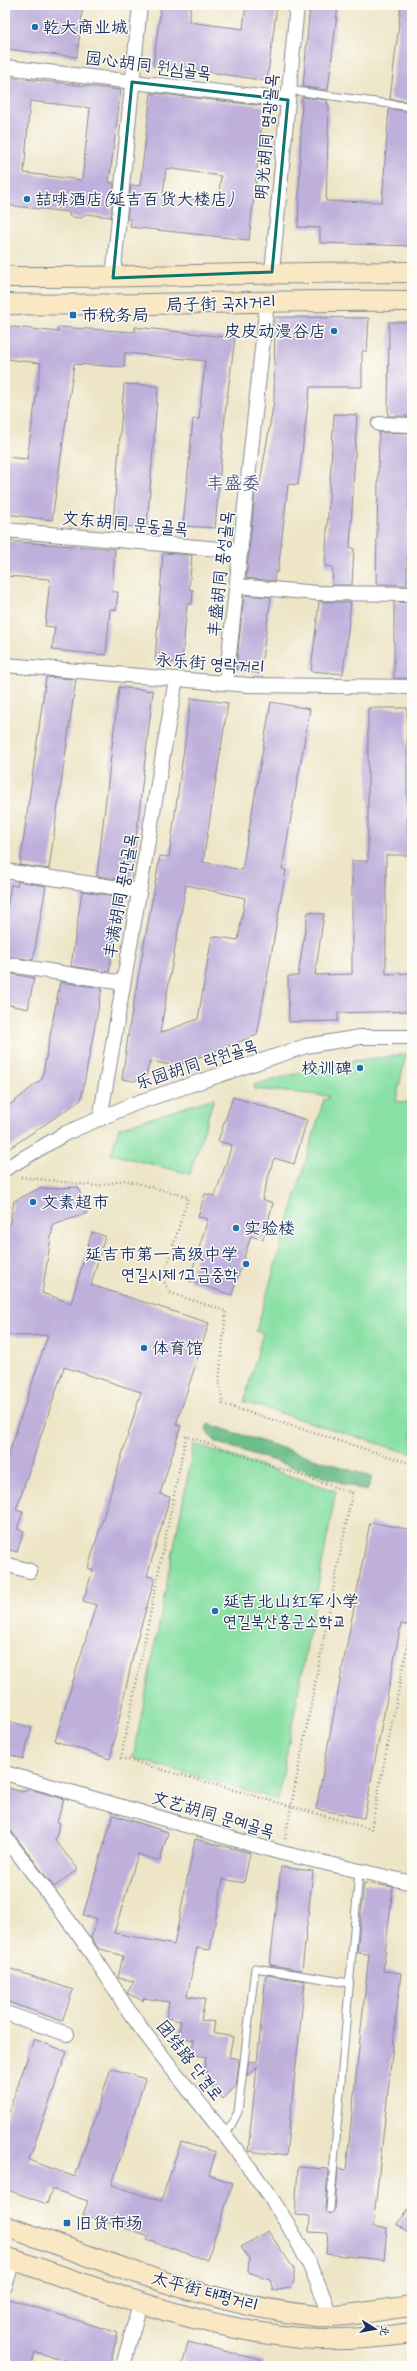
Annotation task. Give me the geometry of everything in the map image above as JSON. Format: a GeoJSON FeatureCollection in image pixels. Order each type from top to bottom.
{"type":"FeatureCollection","features":[{"type":"Feature","properties":{"kind":"main road","name":"局子街 국자거리"},"geometry":{"type":"LineString","coordinates":[[5,277],[114,278],[272,272],[412,272]]}},
{"type":"Feature","properties":{"kind":"main road","name":"局子街 국자거리"},"geometry":{"type":"LineString","coordinates":[[5,304],[98,306],[301,300],[412,301]]}},
{"type":"Feature","properties":{"kind":"main road","name":"太平街 태평거리"},"geometry":{"type":"LineString","coordinates":[[5,2226],[201,2293],[260,2307],[316,2316],[330,2316],[412,2306]]}},
{"type":"Feature","properties":{"kind":"main road","name":"太平街 태평거리"},"geometry":{"type":"LineString","coordinates":[[9,2258],[140,2304],[213,2324],[300,2338],[329,2339],[412,2333]]}},
{"type":"Feature","properties":{"kind":"street"},"geometry":{"type":"LineString","coordinates":[[114,278],[140,5]]}},
{"type":"Feature","properties":{"kind":"street","name":"明光胡同 명광골목"},"geometry":{"type":"LineString","coordinates":[[272,272],[297,5]]}},
{"type":"Feature","properties":{"kind":"street","name":"园心胡同 원심골목"},"geometry":{"type":"LineString","coordinates":[[5,66],[132,82],[288,95]]}},
{"type":"Feature","properties":{"kind":"street","name":"丰盛胡同 풍성골목"},"geometry":{"type":"LineString","coordinates":[[226,683],[267,302]]}},
{"type":"Feature","properties":{"kind":"street"},"geometry":{"type":"LineString","coordinates":[[379,424],[412,425]]}},
{"type":"Feature","properties":{"kind":"street","name":"文东胡同 문동골목"},"geometry":{"type":"LineString","coordinates":[[5,530],[241,551]]}},
{"type":"Feature","properties":{"kind":"street"},"geometry":{"type":"LineString","coordinates":[[237,586],[317,593],[412,594]]}},
{"type":"Feature","properties":{"kind":"street","name":"永乐街 영락거리"},"geometry":{"type":"LineString","coordinates":[[5,665],[226,683],[412,687]]}},
{"type":"Feature","properties":{"kind":"street","name":"丰满胡同 풍만골목"},"geometry":{"type":"LineString","coordinates":[[100,1119],[176,679]]}},
{"type":"Feature","properties":{"kind":"street"},"geometry":{"type":"LineString","coordinates":[[5,871],[140,891]]}},
{"type":"Feature","properties":{"kind":"street"},"geometry":{"type":"LineString","coordinates":[[5,964],[124,983]]}},
{"type":"Feature","properties":{"kind":"street","name":"乐园胡同 락원골목"},"geometry":{"type":"LineString","coordinates":[[5,1169],[66,1133],[136,1103],[306,1046],[360,1037],[412,1037]]}},
{"type":"Feature","properties":{"kind":"street"},"geometry":{"type":"LineString","coordinates":[[5,1564],[30,1571]]}},
{"type":"Feature","properties":{"kind":"street","name":"文艺胡同 문예골목"},"geometry":{"type":"LineString","coordinates":[[5,1773],[282,1853],[412,1883]]}},
{"type":"Feature","properties":{"kind":"street","name":"团结路 단결로"},"geometry":{"type":"LineString","coordinates":[[5,1838],[100,1966],[133,2017],[226,2135],[279,2210],[321,2289],[330,2316]]}},
{"type":"Feature","properties":{"kind":"street"},"geometry":{"type":"LineString","coordinates":[[5,2013],[67,2034]]}},
{"type":"Feature","properties":{"kind":"street"},"geometry":{"type":"LineString","coordinates":[[5,2286],[9,2258]]}},
{"type":"Feature","properties":{"kind":"street"},"geometry":{"type":"LineString","coordinates":[[123,2366],[140,2304]]}},
{"type":"Feature","properties":{"kind":"lane"},"geometry":{"type":"LineString","coordinates":[[288,95],[412,107]]}},
{"type":"Feature","properties":{"kind":"lane"},"geometry":{"type":"LineString","coordinates":[[330,2209],[359,1872]]}},
{"type":"Feature","properties":{"kind":"lane"},"geometry":{"type":"LineString","coordinates":[[226,2135],[238,2112],[255,1968],[349,1983]]}},
{"type":"Feature","properties":{"kind":"path"},"geometry":{"type":"LineString","coordinates":[[20,1176],[98,1186],[125,1180],[188,1197],[163,1280],[170,1294],[226,1311],[218,1382],[223,1404],[412,1464]]}},
{"type":"Feature","properties":{"kind":"path"},"geometry":{"type":"LineString","coordinates":[[282,1853],[291,1807],[352,1493],[186,1436],[121,1758],[291,1807],[371,1828],[410,1632]]}},
{"type":"Feature","properties":{"kind":"highlighted area"},"geometry":{"type":"Polygon","coordinates":[[[132,82],[288,100],[272,272],[113,278],[132,82]]]}},
{"type":"Feature","properties":{"kind":"green space"},"geometry":{"type":"Polygon","coordinates":[[[406,1054],[396,1101],[408,1103],[412,1083],[412,1454],[244,1402],[263,1333],[256,1331],[324,1099],[327,1100],[329,1096],[255,1089],[254,1085],[330,1064],[406,1054]]]}},
{"type":"Feature","properties":{"kind":"green space"},"geometry":{"type":"Polygon","coordinates":[[[214,1098],[190,1174],[111,1154],[119,1128],[214,1098]]]}},
{"type":"Feature","properties":{"kind":"green space"},"geometry":{"type":"Polygon","coordinates":[[[208,1424],[372,1477],[367,1491],[216,1442],[206,1431],[208,1424]]]}},
{"type":"Feature","properties":{"kind":"green space"},"geometry":{"type":"Polygon","coordinates":[[[194,1444],[336,1491],[278,1800],[133,1758],[194,1444]]]}},
{"type":"Feature","properties":{"kind":"building","name":"乾大商业城"},"geometry":{"type":"Polygon","coordinates":[[[5,5],[83,5],[77,57],[5,49],[5,5]]]}},
{"type":"Feature","properties":{"kind":"building"},"geometry":{"type":"Polygon","coordinates":[[[161,5],[191,5],[189,22],[243,29],[246,5],[277,5],[267,81],[183,68],[183,70],[153,66],[161,5]]]}},
{"type":"Feature","properties":{"kind":"building"},"geometry":{"type":"Polygon","coordinates":[[[310,5],[338,5],[328,90],[303,87],[310,5]]]}},
{"type":"Feature","properties":{"kind":"building"},"geometry":{"type":"Polygon","coordinates":[[[401,5],[412,5],[412,102],[390,99],[401,5]]]}},
{"type":"Feature","properties":{"kind":"building"},"geometry":{"type":"Polygon","coordinates":[[[8,77],[121,90],[109,182],[114,183],[111,217],[86,214],[81,218],[70,217],[68,212],[5,205],[5,83],[7,84],[8,77]],[[30,101],[24,173],[82,180],[90,108],[30,101]]]}},
{"type":"Feature","properties":{"kind":"building"},"geometry":{"type":"Polygon","coordinates":[[[151,93],[264,106],[249,240],[130,227],[131,219],[127,219],[131,185],[140,186],[151,93]],[[166,168],[163,196],[218,202],[221,176],[166,168]]]}},
{"type":"Feature","properties":{"kind":"building"},"geometry":{"type":"Polygon","coordinates":[[[302,97],[327,100],[327,104],[329,104],[326,201],[382,202],[389,109],[412,112],[412,246],[320,243],[320,228],[298,227],[302,97]]]}},
{"type":"Feature","properties":{"kind":"building"},"geometry":{"type":"Polygon","coordinates":[[[275,317],[369,318],[367,351],[362,351],[362,387],[310,387],[298,485],[288,484],[278,572],[275,572],[274,581],[246,578],[256,487],[259,488],[274,401],[275,317]]]}},
{"type":"Feature","properties":{"kind":"building"},"geometry":{"type":"Polygon","coordinates":[[[389,322],[412,322],[411,416],[388,416],[389,322]]]}},
{"type":"Feature","properties":{"kind":"building"},"geometry":{"type":"Polygon","coordinates":[[[5,326],[58,332],[58,327],[135,332],[135,327],[235,338],[226,405],[215,528],[183,526],[193,419],[199,419],[205,361],[125,353],[124,367],[74,364],[52,520],[5,514],[5,457],[27,459],[41,363],[5,359],[5,326]]]}},
{"type":"Feature","properties":{"kind":"building"},"geometry":{"type":"Polygon","coordinates":[[[124,384],[158,386],[147,528],[113,525],[124,384]]]}},
{"type":"Feature","properties":{"kind":"building"},"geometry":{"type":"Polygon","coordinates":[[[334,414],[357,415],[350,548],[354,548],[352,585],[332,585],[333,567],[325,566],[334,414]]]}},
{"type":"Feature","properties":{"kind":"building"},"geometry":{"type":"Polygon","coordinates":[[[379,432],[411,433],[412,471],[409,471],[408,542],[412,542],[412,556],[407,556],[407,585],[376,584],[379,432]]]}},
{"type":"Feature","properties":{"kind":"building"},"geometry":{"type":"Polygon","coordinates":[[[5,541],[115,549],[112,592],[118,592],[116,610],[110,609],[106,655],[52,650],[55,627],[45,626],[50,579],[5,576],[5,541]]]}},
{"type":"Feature","properties":{"kind":"building"},"geometry":{"type":"Polygon","coordinates":[[[163,553],[192,555],[189,589],[193,590],[192,604],[187,604],[182,663],[155,661],[163,553]]]}},
{"type":"Feature","properties":{"kind":"building"},"geometry":{"type":"Polygon","coordinates":[[[244,595],[271,597],[260,673],[236,669],[244,595]]]}},
{"type":"Feature","properties":{"kind":"building"},"geometry":{"type":"Polygon","coordinates":[[[319,602],[351,602],[343,674],[311,671],[319,602]]]}},
{"type":"Feature","properties":{"kind":"building"},"geometry":{"type":"Polygon","coordinates":[[[394,602],[412,603],[412,678],[394,678],[394,602]]]}},
{"type":"Feature","properties":{"kind":"building"},"geometry":{"type":"Polygon","coordinates":[[[46,677],[76,679],[49,869],[20,865],[46,677]]]}},
{"type":"Feature","properties":{"kind":"building"},"geometry":{"type":"Polygon","coordinates":[[[119,687],[153,691],[131,881],[97,876],[119,687]]]}},
{"type":"Feature","properties":{"kind":"building"},"geometry":{"type":"Polygon","coordinates":[[[191,698],[228,703],[203,862],[242,870],[271,702],[310,709],[282,869],[286,870],[257,1035],[176,1066],[150,1061],[146,1076],[134,1081],[122,1079],[130,1023],[160,856],[169,857],[191,698]],[[186,885],[160,1033],[198,1019],[212,936],[238,940],[245,898],[186,885]]]}},
{"type":"Feature","properties":{"kind":"building"},"geometry":{"type":"Polygon","coordinates":[[[368,708],[407,708],[407,833],[412,833],[412,855],[386,855],[386,974],[412,973],[412,1011],[338,1013],[338,1021],[289,1022],[288,976],[298,976],[308,912],[324,914],[315,975],[352,974],[352,861],[368,861],[368,708]]]}},
{"type":"Feature","properties":{"kind":"building"},"geometry":{"type":"Polygon","coordinates":[[[18,881],[46,886],[33,960],[5,956],[5,921],[11,885],[17,886],[18,881]]]}},
{"type":"Feature","properties":{"kind":"building"},"geometry":{"type":"Polygon","coordinates":[[[82,891],[121,897],[109,972],[71,966],[82,891]]]}},
{"type":"Feature","properties":{"kind":"building"},"geometry":{"type":"Polygon","coordinates":[[[5,973],[34,978],[28,1009],[5,1004],[5,973]]]}},
{"type":"Feature","properties":{"kind":"building"},"geometry":{"type":"Polygon","coordinates":[[[60,982],[102,988],[81,1100],[5,1151],[5,1109],[42,1079],[60,982]]]}},
{"type":"Feature","properties":{"kind":"building","name":"实验楼"},"geometry":{"type":"Polygon","coordinates":[[[233,1097],[307,1120],[294,1164],[274,1158],[262,1199],[273,1203],[263,1240],[251,1236],[232,1295],[189,1281],[208,1219],[198,1217],[205,1194],[215,1196],[232,1145],[218,1141],[233,1097]]]}},
{"type":"Feature","properties":{"kind":"building"},"geometry":{"type":"Polygon","coordinates":[[[78,1187],[87,1213],[53,1225],[42,1293],[71,1303],[92,1232],[105,1236],[91,1285],[209,1323],[176,1425],[181,1426],[160,1494],[170,1497],[147,1576],[155,1578],[136,1643],[110,1759],[55,1741],[96,1605],[83,1601],[93,1570],[88,1568],[141,1392],[64,1367],[16,1510],[23,1512],[17,1529],[24,1531],[17,1552],[10,1550],[8,1556],[5,1556],[5,1465],[48,1335],[16,1336],[5,1334],[5,1236],[7,1236],[14,1201],[38,1189],[78,1187]]]}},
{"type":"Feature","properties":{"kind":"building"},"geometry":{"type":"Polygon","coordinates":[[[370,1522],[412,1530],[412,1626],[401,1624],[364,1818],[316,1809],[370,1522]]]}},
{"type":"Feature","properties":{"kind":"building"},"geometry":{"type":"Polygon","coordinates":[[[5,1720],[32,1728],[23,1759],[5,1753],[5,1720]]]}},
{"type":"Feature","properties":{"kind":"building"},"geometry":{"type":"Polygon","coordinates":[[[5,1787],[23,1792],[30,1789],[64,1799],[57,1822],[60,1823],[55,1840],[78,1869],[54,1887],[12,1832],[5,1829],[5,1787]]]}},
{"type":"Feature","properties":{"kind":"building"},"geometry":{"type":"Polygon","coordinates":[[[113,1815],[168,1832],[160,1861],[138,1854],[114,1933],[174,1945],[195,1839],[250,1853],[244,1883],[223,1879],[210,1950],[197,1948],[187,1996],[205,1999],[201,2020],[215,2022],[213,2033],[233,2037],[229,2057],[239,2059],[236,2086],[223,2099],[206,2080],[207,2071],[204,2071],[206,2057],[191,2054],[194,2040],[178,2037],[181,2021],[166,2018],[169,2002],[144,1998],[143,2001],[127,1993],[134,1981],[118,1978],[123,1956],[98,1948],[91,1938],[97,1919],[83,1915],[113,1815]]]}},
{"type":"Feature","properties":{"kind":"building"},"geometry":{"type":"Polygon","coordinates":[[[281,1867],[313,1871],[302,1970],[270,1965],[281,1867]]]}},
{"type":"Feature","properties":{"kind":"building"},"geometry":{"type":"Polygon","coordinates":[[[364,1883],[393,1887],[383,1971],[401,1973],[373,2227],[387,2228],[384,2260],[326,2254],[328,2233],[309,2232],[310,2216],[295,2215],[298,2167],[328,2169],[325,2209],[330,2214],[335,2209],[338,2169],[346,2170],[369,1954],[357,1953],[364,1883]]]}},
{"type":"Feature","properties":{"kind":"building"},"geometry":{"type":"Polygon","coordinates":[[[5,1967],[73,1990],[62,2021],[5,2001],[5,1967]]]}},
{"type":"Feature","properties":{"kind":"building"},"geometry":{"type":"Polygon","coordinates":[[[266,1975],[305,1981],[286,2156],[248,2151],[257,2067],[247,2076],[249,2061],[257,2062],[266,1975]]]}},
{"type":"Feature","properties":{"kind":"building"},"geometry":{"type":"Polygon","coordinates":[[[34,2039],[67,2052],[29,2160],[75,2177],[111,2068],[145,2079],[112,2185],[161,2201],[181,2142],[216,2152],[209,2175],[233,2183],[207,2260],[147,2240],[149,2236],[83,2215],[88,2201],[52,2189],[47,2204],[5,2189],[5,2123],[34,2039]]]}},
{"type":"Feature","properties":{"kind":"building"},"geometry":{"type":"Polygon","coordinates":[[[412,2204],[412,2236],[397,2225],[412,2204]]]}},
{"type":"Feature","properties":{"kind":"building"},"geometry":{"type":"Polygon","coordinates":[[[268,2231],[294,2269],[294,2282],[290,2288],[273,2291],[270,2279],[248,2272],[249,2259],[241,2247],[268,2231]]]}},
{"type":"Feature","properties":{"kind":"building"},"geometry":{"type":"Polygon","coordinates":[[[9,2299],[118,2333],[109,2366],[76,2366],[77,2363],[35,2352],[30,2366],[5,2366],[5,2311],[9,2299]]]}},
{"type":"Feature","properties":{"kind":"building"},"geometry":{"type":"Polygon","coordinates":[[[188,2342],[264,2361],[263,2366],[182,2366],[188,2342]]]}},
{"type":"Feature","properties":{"kind":"place","name":"乾大商业城"},"geometry":{"type":"Point","coordinates":[35,27]}},
{"type":"Feature","properties":{"kind":"place","name":"喆啡酒店(延吉百货大楼店)"},"geometry":{"type":"Point","coordinates":[27,199]}},
{"type":"Feature","properties":{"kind":"place","name":"市税务局"},"geometry":{"type":"Point","coordinates":[73,315]}},
{"type":"Feature","properties":{"kind":"place","name":"皮皮动漫谷店"},"geometry":{"type":"Point","coordinates":[334,331]}},
{"type":"Feature","properties":{"kind":"place","name":"校训碑"},"geometry":{"type":"Point","coordinates":[360,1068]}},
{"type":"Feature","properties":{"kind":"place","name":"文素超市"},"geometry":{"type":"Point","coordinates":[33,1202]}},
{"type":"Feature","properties":{"kind":"place","name":"实验楼"},"geometry":{"type":"Point","coordinates":[236,1228]}},
{"type":"Feature","properties":{"kind":"place","name":"延吉市第一高级中学 연길시제1고급중학"},"geometry":{"type":"Point","coordinates":[246,1264]}},
{"type":"Feature","properties":{"kind":"place","name":"体育馆"},"geometry":{"type":"Point","coordinates":[144,1348]}},
{"type":"Feature","properties":{"kind":"place","name":"延吉北山红军小学 연길북산홍군소학교"},"geometry":{"type":"Point","coordinates":[215,1611]}},
{"type":"Feature","properties":{"kind":"place","name":"旧货市场"},"geometry":{"type":"Point","coordinates":[67,2223]}},
{"type":"Feature","properties":{"kind":"district","name":"丰盛委"},"geometry":{"type":"Point","coordinates":[233,483]}}]}
